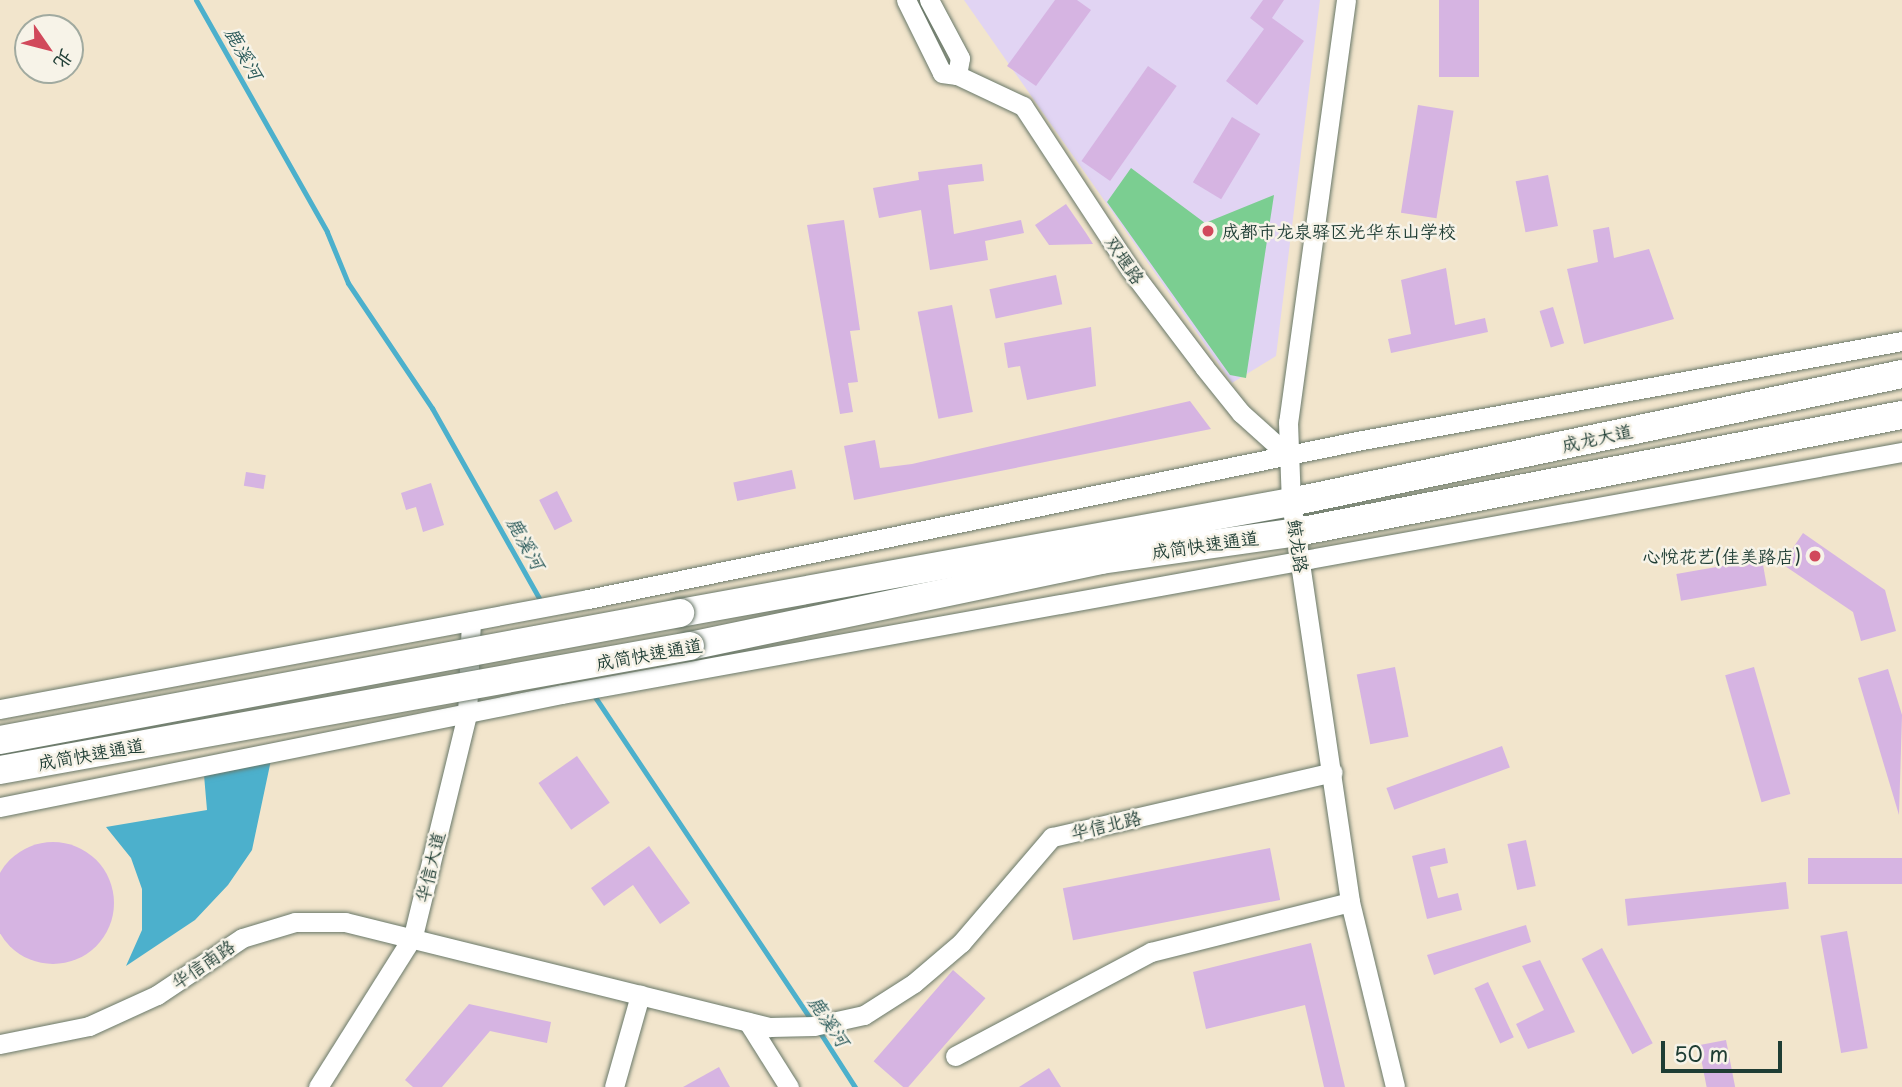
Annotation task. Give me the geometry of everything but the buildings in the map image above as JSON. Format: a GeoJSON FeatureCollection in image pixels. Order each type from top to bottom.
{"type":"FeatureCollection","features":[{"type":"Feature","properties":{"kind":"highway","name":"成龙大道"},"geometry":{"type":"LineString","coordinates":[[1291,502],[1902,374]]}},
{"type":"Feature","properties":{"kind":"highway","name":"成龙大道"},"geometry":{"type":"LineString","coordinates":[[1297,532],[1902,415]]}},
{"type":"Feature","properties":{"kind":"highway","name":"成简快速通道"},"geometry":{"type":"LineString","coordinates":[[0,740],[1291,502]]}},
{"type":"Feature","properties":{"kind":"highway","name":"成简快速通道"},"geometry":{"type":"LineString","coordinates":[[0,771],[690,646],[1101,559],[1297,532]]}},
{"type":"Feature","properties":{"kind":"street","name":"双堰路"},"geometry":{"type":"LineString","coordinates":[[905,0],[942,72],[957,75],[1023,106],[1130,269],[1204,367],[1241,413],[1289,456]]}},
{"type":"Feature","properties":{"kind":"street"},"geometry":{"type":"LineString","coordinates":[[929,0],[960,58],[957,75]]}},
{"type":"Feature","properties":{"kind":"street","name":"鲸龙路"},"geometry":{"type":"LineString","coordinates":[[1346,0],[1287,422],[1291,502],[1333,772],[1350,902],[1395,1087]]}},
{"type":"Feature","properties":{"kind":"street"},"geometry":{"type":"LineString","coordinates":[[0,709],[516,613],[1289,456],[1902,341]]}},
{"type":"Feature","properties":{"kind":"street"},"geometry":{"type":"LineString","coordinates":[[0,807],[562,694],[1902,452]]}},
{"type":"Feature","properties":{"kind":"street","name":"华信大道"},"geometry":{"type":"LineString","coordinates":[[318,1087],[414,936],[467,715],[471,621]]}},
{"type":"Feature","properties":{"kind":"street","name":"华信北路"},"geometry":{"type":"LineString","coordinates":[[770,1027],[864,1015],[961,943],[1052,837],[1333,772]]}},
{"type":"Feature","properties":{"kind":"street"},"geometry":{"type":"LineString","coordinates":[[955,1056],[1151,952],[1350,902]]}},
{"type":"Feature","properties":{"kind":"street","name":"华信南路"},"geometry":{"type":"LineString","coordinates":[[0,1044],[89,1026],[157,995],[242,937],[295,922],[345,922],[414,936],[770,1027]]}},
{"type":"Feature","properties":{"kind":"street"},"geometry":{"type":"LineString","coordinates":[[614,1087],[640,995]]}},
{"type":"Feature","properties":{"kind":"street"},"geometry":{"type":"LineString","coordinates":[[748,1022],[789,1087]]}},
{"type":"Feature","properties":{"kind":"shaded area","name":"成都市龙泉驿区光华东山学校"},"geometry":{"type":"Polygon","coordinates":[[[964,0],[1320,0],[1276,356],[1232,383],[964,0]]]}},
{"type":"Feature","properties":{"kind":"green space"},"geometry":{"type":"Polygon","coordinates":[[[1131,168],[1205,223],[1274,195],[1246,378],[1230,375],[1107,202],[1131,168]]]}},
{"type":"Feature","properties":{"kind":"water"},"geometry":{"type":"Polygon","coordinates":[[[271,760],[252,850],[228,885],[195,920],[126,966],[142,930],[142,889],[131,858],[106,827],[207,810],[204,775],[271,760]]]}},
{"type":"Feature","properties":{"kind":"waterway","name":"鹿溪河"},"geometry":{"type":"LineString","coordinates":[[196,0],[327,232],[348,283],[432,408],[542,603]]}},
{"type":"Feature","properties":{"kind":"waterway","name":"鹿溪河"},"geometry":{"type":"LineString","coordinates":[[593,694],[811,1020]]}},
{"type":"Feature","properties":{"kind":"waterway","name":"鹿溪河"},"geometry":{"type":"LineString","coordinates":[[819,1031],[855,1087]]}},
{"type":"Feature","properties":{"kind":"place","name":"成都市龙泉驿区光华东山学校"},"geometry":{"type":"Point","coordinates":[1208,231]}},
{"type":"Feature","properties":{"kind":"place","name":"心悦花艺(佳美路店)"},"geometry":{"type":"Point","coordinates":[1815,556]}}]}
